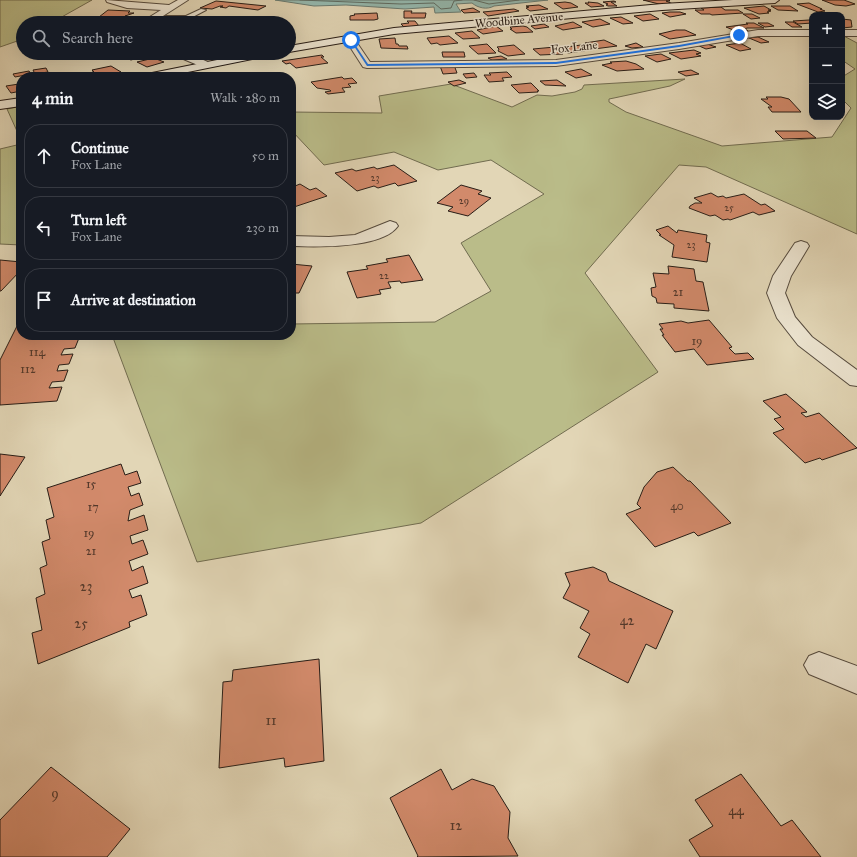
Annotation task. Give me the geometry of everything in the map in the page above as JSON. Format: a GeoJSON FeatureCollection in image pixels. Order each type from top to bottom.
{"type":"FeatureCollection","features":[{"type":"Feature","properties":{"kind":"street"},"geometry":{"type":"LineString","coordinates":[[110,0],[127,5],[170,8]]}},
{"type":"Feature","properties":{"kind":"street"},"geometry":{"type":"LineString","coordinates":[[156,16],[184,0]]}},
{"type":"Feature","properties":{"kind":"street","name":"Woodbine Avenue"},"geometry":{"type":"LineString","coordinates":[[296,48],[394,32],[662,7],[775,0]]}},
{"type":"Feature","properties":{"kind":"street","name":"Fox Lane"},"geometry":{"type":"LineString","coordinates":[[350,39],[367,65],[556,63],[679,46],[758,32],[809,33]]}},
{"type":"Feature","properties":{"kind":"street"},"geometry":{"type":"LineString","coordinates":[[845,33],[857,33]]}},
{"type":"Feature","properties":{"kind":"street"},"geometry":{"type":"LineString","coordinates":[[195,60],[204,64]]}},
{"type":"Feature","properties":{"kind":"street"},"geometry":{"type":"LineString","coordinates":[[169,72],[227,60]]}},
{"type":"Feature","properties":{"kind":"street"},"geometry":{"type":"LineString","coordinates":[[0,105],[16,103]]}},
{"type":"Feature","properties":{"kind":"street"},"geometry":{"type":"LineString","coordinates":[[296,241],[334,242],[348,240],[378,233],[390,226]]}},
{"type":"Feature","properties":{"kind":"street"},"geometry":{"type":"LineString","coordinates":[[801,246],[782,276],[776,293],[786,318],[805,341],[857,380]]}},
{"type":"Feature","properties":{"kind":"street"},"geometry":{"type":"LineString","coordinates":[[819,665],[857,680]]}},
{"type":"Feature","properties":{"kind":"lane"},"geometry":{"type":"LineString","coordinates":[[191,16],[203,10]]}},
{"type":"Feature","properties":{"kind":"green space"},"geometry":{"type":"Polygon","coordinates":[[[0,0],[92,0],[63,16],[16,16],[16,41],[0,47],[0,0]]]}},
{"type":"Feature","properties":{"kind":"green space"},"geometry":{"type":"Polygon","coordinates":[[[845,37],[857,43],[857,234],[706,167],[679,165],[585,273],[658,372],[421,523],[197,562],[114,340],[296,340],[296,324],[435,322],[491,291],[461,243],[544,194],[491,160],[438,170],[394,152],[324,165],[296,135],[296,112],[382,113],[379,96],[451,84],[512,107],[537,95],[552,96],[575,92],[582,89],[584,85],[685,79],[670,86],[609,99],[609,102],[626,112],[722,146],[832,137],[843,120],[845,120],[845,117],[851,108],[845,102],[845,75],[855,69],[845,62],[845,37]]]}},
{"type":"Feature","properties":{"kind":"green space"},"geometry":{"type":"Polygon","coordinates":[[[16,107],[16,129],[7,109],[16,107]]]}},
{"type":"Feature","properties":{"kind":"green space"},"geometry":{"type":"Polygon","coordinates":[[[16,145],[16,245],[0,244],[0,149],[16,145]]]}},
{"type":"Feature","properties":{"kind":"water"},"geometry":{"type":"Polygon","coordinates":[[[275,0],[548,0],[486,8],[472,3],[456,4],[461,12],[435,13],[434,7],[405,9],[346,5],[314,6],[275,0]]]}},
{"type":"Feature","properties":{"kind":"building"},"geometry":{"type":"Polygon","coordinates":[[[643,0],[669,0],[670,1],[666,1],[673,4],[663,5],[643,0]]]}},
{"type":"Feature","properties":{"kind":"building"},"geometry":{"type":"Polygon","coordinates":[[[822,0],[844,0],[855,4],[846,6],[835,5],[822,0]]]}},
{"type":"Feature","properties":{"kind":"building"},"geometry":{"type":"Polygon","coordinates":[[[216,1],[266,6],[258,10],[229,6],[226,8],[220,6],[212,9],[200,8],[216,1]]]}},
{"type":"Feature","properties":{"kind":"building"},"geometry":{"type":"Polygon","coordinates":[[[614,1],[616,2],[611,2],[617,6],[608,6],[606,5],[608,4],[603,2],[614,1]]]}},
{"type":"Feature","properties":{"kind":"building"},"geometry":{"type":"Polygon","coordinates":[[[588,2],[598,3],[604,6],[591,7],[585,3],[589,3],[588,2]]]}},
{"type":"Feature","properties":{"kind":"building"},"geometry":{"type":"Polygon","coordinates":[[[554,3],[571,3],[578,7],[563,9],[554,3]]]}},
{"type":"Feature","properties":{"kind":"building"},"geometry":{"type":"Polygon","coordinates":[[[809,3],[825,11],[818,12],[797,4],[809,3]]]}},
{"type":"Feature","properties":{"kind":"building"},"geometry":{"type":"Polygon","coordinates":[[[539,5],[548,9],[530,11],[526,8],[529,7],[526,6],[539,5]]]}},
{"type":"Feature","properties":{"kind":"building"},"geometry":{"type":"Polygon","coordinates":[[[764,6],[771,10],[768,10],[771,11],[767,12],[769,13],[759,14],[744,8],[764,6]]]}},
{"type":"Feature","properties":{"kind":"building"},"geometry":{"type":"Polygon","coordinates":[[[771,6],[790,6],[798,11],[778,10],[771,6]]]}},
{"type":"Feature","properties":{"kind":"building"},"geometry":{"type":"Polygon","coordinates":[[[721,7],[725,10],[738,10],[743,13],[712,15],[701,14],[695,10],[704,10],[701,8],[721,7]]]}},
{"type":"Feature","properties":{"kind":"building"},"geometry":{"type":"Polygon","coordinates":[[[473,8],[480,12],[464,13],[461,10],[473,8]]]}},
{"type":"Feature","properties":{"kind":"building"},"geometry":{"type":"Polygon","coordinates":[[[514,9],[519,11],[488,16],[483,12],[514,9]]]}},
{"type":"Feature","properties":{"kind":"building"},"geometry":{"type":"Polygon","coordinates":[[[108,10],[130,11],[128,13],[134,13],[125,16],[100,16],[108,10]]]}},
{"type":"Feature","properties":{"kind":"building"},"geometry":{"type":"Polygon","coordinates":[[[404,11],[412,11],[411,13],[426,13],[425,18],[404,18],[404,11]]]}},
{"type":"Feature","properties":{"kind":"building"},"geometry":{"type":"Polygon","coordinates":[[[680,12],[686,14],[670,17],[662,13],[680,12]]]}},
{"type":"Feature","properties":{"kind":"building"},"geometry":{"type":"Polygon","coordinates":[[[377,13],[378,19],[350,20],[350,16],[355,15],[354,14],[377,13]]]}},
{"type":"Feature","properties":{"kind":"building"},"geometry":{"type":"Polygon","coordinates":[[[650,14],[659,19],[643,21],[634,16],[650,14]]]}},
{"type":"Feature","properties":{"kind":"building"},"geometry":{"type":"Polygon","coordinates":[[[743,14],[752,14],[760,18],[751,19],[743,14]]]}},
{"type":"Feature","properties":{"kind":"building"},"geometry":{"type":"Polygon","coordinates":[[[621,17],[633,23],[623,24],[610,18],[621,17]]]}},
{"type":"Feature","properties":{"kind":"building"},"geometry":{"type":"Polygon","coordinates":[[[600,19],[610,24],[593,27],[582,22],[600,19]]]}},
{"type":"Feature","properties":{"kind":"building"},"geometry":{"type":"Polygon","coordinates":[[[845,19],[851,20],[852,27],[845,28],[845,19]]]}},
{"type":"Feature","properties":{"kind":"building"},"geometry":{"type":"Polygon","coordinates":[[[809,20],[809,23],[798,24],[793,21],[809,20]]]}},
{"type":"Feature","properties":{"kind":"building"},"geometry":{"type":"Polygon","coordinates":[[[407,21],[415,21],[419,26],[404,27],[401,24],[409,23],[407,21]]]}},
{"type":"Feature","properties":{"kind":"building"},"geometry":{"type":"Polygon","coordinates":[[[573,22],[582,27],[563,30],[555,26],[573,22]]]}},
{"type":"Feature","properties":{"kind":"building"},"geometry":{"type":"Polygon","coordinates":[[[785,22],[793,22],[802,27],[792,27],[785,22]]]}},
{"type":"Feature","properties":{"kind":"building"},"geometry":{"type":"Polygon","coordinates":[[[746,23],[754,23],[764,28],[747,28],[745,29],[748,31],[738,32],[726,27],[748,24],[746,23]]]}},
{"type":"Feature","properties":{"kind":"building"},"geometry":{"type":"Polygon","coordinates":[[[758,23],[768,23],[774,26],[765,27],[758,23]]]}},
{"type":"Feature","properties":{"kind":"building"},"geometry":{"type":"Polygon","coordinates":[[[544,24],[549,27],[535,29],[531,26],[544,24]]]}},
{"type":"Feature","properties":{"kind":"building"},"geometry":{"type":"Polygon","coordinates":[[[496,26],[503,31],[483,34],[477,30],[496,26]]]}},
{"type":"Feature","properties":{"kind":"building"},"geometry":{"type":"Polygon","coordinates":[[[510,27],[527,27],[533,32],[516,33],[510,29],[512,29],[510,27]]]}},
{"type":"Feature","properties":{"kind":"building"},"geometry":{"type":"Polygon","coordinates":[[[676,30],[685,30],[696,35],[670,39],[659,34],[676,30]]]}},
{"type":"Feature","properties":{"kind":"building"},"geometry":{"type":"Polygon","coordinates":[[[472,31],[480,38],[463,39],[455,33],[472,31]]]}},
{"type":"Feature","properties":{"kind":"building"},"geometry":{"type":"Polygon","coordinates":[[[449,36],[458,43],[440,45],[437,43],[431,44],[427,38],[449,36]]]}},
{"type":"Feature","properties":{"kind":"building"},"geometry":{"type":"Polygon","coordinates":[[[758,37],[769,42],[761,43],[749,38],[758,37]]]}},
{"type":"Feature","properties":{"kind":"building"},"geometry":{"type":"Polygon","coordinates":[[[395,38],[396,44],[399,46],[407,46],[408,49],[381,48],[379,39],[395,38]]]}},
{"type":"Feature","properties":{"kind":"building"},"geometry":{"type":"Polygon","coordinates":[[[604,40],[617,46],[594,49],[585,43],[604,40]]]}},
{"type":"Feature","properties":{"kind":"building"},"geometry":{"type":"Polygon","coordinates":[[[636,43],[643,47],[632,48],[625,46],[636,43]]]}},
{"type":"Feature","properties":{"kind":"building"},"geometry":{"type":"Polygon","coordinates":[[[740,43],[751,49],[740,51],[726,45],[740,43]]]}},
{"type":"Feature","properties":{"kind":"building"},"geometry":{"type":"Polygon","coordinates":[[[487,44],[496,53],[478,54],[469,46],[487,44]]]}},
{"type":"Feature","properties":{"kind":"building"},"geometry":{"type":"Polygon","coordinates":[[[707,44],[716,47],[706,49],[697,45],[707,44]]]}},
{"type":"Feature","properties":{"kind":"building"},"geometry":{"type":"Polygon","coordinates":[[[514,45],[525,54],[508,56],[498,51],[499,49],[497,47],[514,45]]]}},
{"type":"Feature","properties":{"kind":"building"},"geometry":{"type":"Polygon","coordinates":[[[581,45],[589,50],[568,53],[560,48],[581,45]]]}},
{"type":"Feature","properties":{"kind":"building"},"geometry":{"type":"Polygon","coordinates":[[[555,47],[563,54],[540,55],[533,49],[555,47]]]}},
{"type":"Feature","properties":{"kind":"building"},"geometry":{"type":"Polygon","coordinates":[[[694,50],[701,53],[696,54],[701,56],[681,59],[669,53],[694,50]]]}},
{"type":"Feature","properties":{"kind":"building"},"geometry":{"type":"Polygon","coordinates":[[[442,52],[464,52],[465,57],[443,57],[442,52]]]}},
{"type":"Feature","properties":{"kind":"building"},"geometry":{"type":"Polygon","coordinates":[[[661,54],[671,59],[657,62],[645,56],[661,54]]]}},
{"type":"Feature","properties":{"kind":"building"},"geometry":{"type":"Polygon","coordinates":[[[322,55],[324,57],[321,57],[328,63],[296,68],[290,63],[286,64],[282,61],[322,55]]]}},
{"type":"Feature","properties":{"kind":"building"},"geometry":{"type":"Polygon","coordinates":[[[501,56],[507,59],[492,60],[488,58],[501,56]]]}},
{"type":"Feature","properties":{"kind":"building"},"geometry":{"type":"Polygon","coordinates":[[[146,60],[159,60],[164,62],[147,67],[137,62],[146,60]]]}},
{"type":"Feature","properties":{"kind":"building"},"geometry":{"type":"Polygon","coordinates":[[[626,61],[636,64],[644,69],[617,71],[602,65],[612,63],[610,62],[626,61]]]}},
{"type":"Feature","properties":{"kind":"building"},"geometry":{"type":"Polygon","coordinates":[[[454,65],[457,73],[443,74],[440,66],[454,65]]]}},
{"type":"Feature","properties":{"kind":"building"},"geometry":{"type":"Polygon","coordinates":[[[111,66],[121,72],[94,72],[92,70],[111,66]]]}},
{"type":"Feature","properties":{"kind":"building"},"geometry":{"type":"Polygon","coordinates":[[[46,68],[48,72],[34,72],[33,70],[46,68]]]}},
{"type":"Feature","properties":{"kind":"building"},"geometry":{"type":"Polygon","coordinates":[[[581,69],[592,75],[576,78],[565,72],[581,69]]]}},
{"type":"Feature","properties":{"kind":"building"},"geometry":{"type":"Polygon","coordinates":[[[691,70],[699,74],[686,76],[678,72],[691,70]]]}},
{"type":"Feature","properties":{"kind":"building"},"geometry":{"type":"Polygon","coordinates":[[[507,72],[512,77],[502,78],[504,81],[489,82],[484,75],[491,75],[489,73],[507,72]]]}},
{"type":"Feature","properties":{"kind":"building"},"geometry":{"type":"Polygon","coordinates":[[[474,73],[477,77],[466,78],[463,74],[474,73]]]}},
{"type":"Feature","properties":{"kind":"building"},"geometry":{"type":"Polygon","coordinates":[[[342,77],[344,79],[352,78],[357,83],[348,84],[351,87],[342,88],[345,92],[328,94],[325,92],[331,91],[330,90],[317,88],[311,82],[342,77]]]}},
{"type":"Feature","properties":{"kind":"building"},"geometry":{"type":"Polygon","coordinates":[[[459,80],[466,83],[454,86],[448,82],[459,80]]]}},
{"type":"Feature","properties":{"kind":"building"},"geometry":{"type":"Polygon","coordinates":[[[557,80],[566,86],[545,85],[540,81],[557,80]]]}},
{"type":"Feature","properties":{"kind":"building"},"geometry":{"type":"Polygon","coordinates":[[[531,83],[539,91],[537,91],[538,92],[519,93],[511,85],[531,83]]]}},
{"type":"Feature","properties":{"kind":"building"},"geometry":{"type":"Polygon","coordinates":[[[16,85],[16,92],[11,93],[6,86],[16,85]]]}},
{"type":"Feature","properties":{"kind":"building"},"geometry":{"type":"Polygon","coordinates":[[[766,97],[781,97],[789,99],[801,112],[772,112],[768,107],[772,107],[761,99],[768,99],[766,97]]]}},
{"type":"Feature","properties":{"kind":"building"},"geometry":{"type":"Polygon","coordinates":[[[775,131],[807,131],[816,138],[783,139],[775,131]]]}},
{"type":"Feature","properties":{"kind":"building"},"geometry":{"type":"Polygon","coordinates":[[[394,165],[417,181],[398,186],[395,183],[378,188],[374,186],[357,191],[335,173],[352,169],[356,171],[374,167],[377,169],[394,165]]]}},
{"type":"Feature","properties":{"kind":"building"},"geometry":{"type":"Polygon","coordinates":[[[300,184],[310,190],[316,188],[327,196],[296,206],[296,186],[300,184]]]}},
{"type":"Feature","properties":{"kind":"building"},"geometry":{"type":"Polygon","coordinates":[[[461,185],[482,191],[478,194],[491,198],[468,216],[448,211],[453,207],[437,203],[461,185]]]}},
{"type":"Feature","properties":{"kind":"building"},"geometry":{"type":"Polygon","coordinates":[[[711,193],[718,197],[723,196],[726,198],[744,194],[761,205],[765,204],[775,211],[759,215],[753,212],[730,220],[723,220],[715,215],[710,216],[689,208],[695,203],[702,203],[694,198],[711,193]]]}},
{"type":"Feature","properties":{"kind":"building"},"geometry":{"type":"Polygon","coordinates":[[[668,226],[677,233],[678,230],[707,235],[706,242],[710,243],[707,262],[672,257],[674,245],[659,235],[661,235],[656,230],[668,226]]]}},
{"type":"Feature","properties":{"kind":"building"},"geometry":{"type":"Polygon","coordinates":[[[409,255],[423,280],[401,283],[400,281],[388,282],[391,288],[379,290],[381,294],[357,298],[347,272],[368,269],[366,266],[388,262],[386,259],[409,255]]]}},
{"type":"Feature","properties":{"kind":"building"},"geometry":{"type":"Polygon","coordinates":[[[0,260],[16,262],[16,275],[0,291],[0,260]]]}},
{"type":"Feature","properties":{"kind":"building"},"geometry":{"type":"Polygon","coordinates":[[[296,264],[312,266],[299,293],[296,293],[296,264]]]}},
{"type":"Feature","properties":{"kind":"building"},"geometry":{"type":"Polygon","coordinates":[[[668,266],[694,269],[696,281],[703,282],[709,311],[674,308],[674,304],[657,303],[656,298],[652,296],[651,288],[656,287],[653,273],[669,274],[668,266]]]}},
{"type":"Feature","properties":{"kind":"building"},"geometry":{"type":"Polygon","coordinates":[[[709,320],[732,347],[729,348],[735,354],[748,353],[754,359],[707,365],[694,349],[675,352],[662,335],[664,335],[660,329],[663,329],[659,324],[681,321],[688,323],[709,320]]]}},
{"type":"Feature","properties":{"kind":"building"},"geometry":{"type":"Polygon","coordinates":[[[16,328],[16,340],[78,340],[75,348],[64,349],[61,355],[73,354],[69,364],[59,365],[57,371],[68,370],[64,381],[52,382],[49,388],[62,387],[57,401],[0,405],[0,360],[16,328]]]}},
{"type":"Feature","properties":{"kind":"building"},"geometry":{"type":"Polygon","coordinates":[[[786,394],[807,412],[801,413],[806,417],[819,413],[857,448],[822,460],[820,458],[805,463],[773,433],[784,429],[774,419],[781,417],[763,401],[786,394]]]}},
{"type":"Feature","properties":{"kind":"building"},"geometry":{"type":"Polygon","coordinates":[[[0,454],[25,457],[0,496],[0,454]]]}},
{"type":"Feature","properties":{"kind":"building"},"geometry":{"type":"Polygon","coordinates":[[[121,464],[125,475],[137,471],[141,483],[128,487],[131,496],[139,493],[143,505],[130,510],[128,521],[144,515],[148,530],[130,536],[132,544],[143,540],[148,554],[129,561],[132,571],[143,566],[148,583],[129,590],[132,598],[141,595],[147,615],[129,622],[130,627],[38,664],[32,633],[42,630],[36,598],[45,594],[40,568],[47,565],[42,542],[50,539],[46,520],[54,517],[47,488],[121,464]]]}},
{"type":"Feature","properties":{"kind":"building"},"geometry":{"type":"Polygon","coordinates":[[[673,467],[688,481],[690,481],[731,523],[698,536],[694,532],[655,547],[626,514],[641,508],[637,504],[644,487],[657,472],[673,467]]]}},
{"type":"Feature","properties":{"kind":"building"},"geometry":{"type":"Polygon","coordinates":[[[593,567],[606,573],[609,581],[673,611],[656,649],[646,644],[628,683],[578,657],[590,634],[580,628],[589,611],[563,598],[570,585],[565,573],[593,567]]]}},
{"type":"Feature","properties":{"kind":"building"},"geometry":{"type":"Polygon","coordinates":[[[319,659],[324,761],[285,767],[284,758],[219,768],[223,682],[232,681],[233,670],[319,659]]]}},
{"type":"Feature","properties":{"kind":"building"},"geometry":{"type":"Polygon","coordinates":[[[51,767],[130,829],[107,857],[0,857],[0,820],[51,767]]]}},
{"type":"Feature","properties":{"kind":"building"},"geometry":{"type":"Polygon","coordinates":[[[441,769],[452,790],[472,779],[494,786],[510,812],[508,838],[518,856],[417,857],[418,856],[390,798],[441,769]]]}},
{"type":"Feature","properties":{"kind":"building"},"geometry":{"type":"Polygon","coordinates":[[[741,774],[781,826],[792,820],[821,857],[700,857],[689,840],[713,826],[695,800],[741,774]]]}},
{"type":"Feature","properties":{"kind":"route"},"geometry":{"type":"LineString","coordinates":[[351,40],[367,65],[480,64],[556,63],[679,46],[739,35]]}}]}
